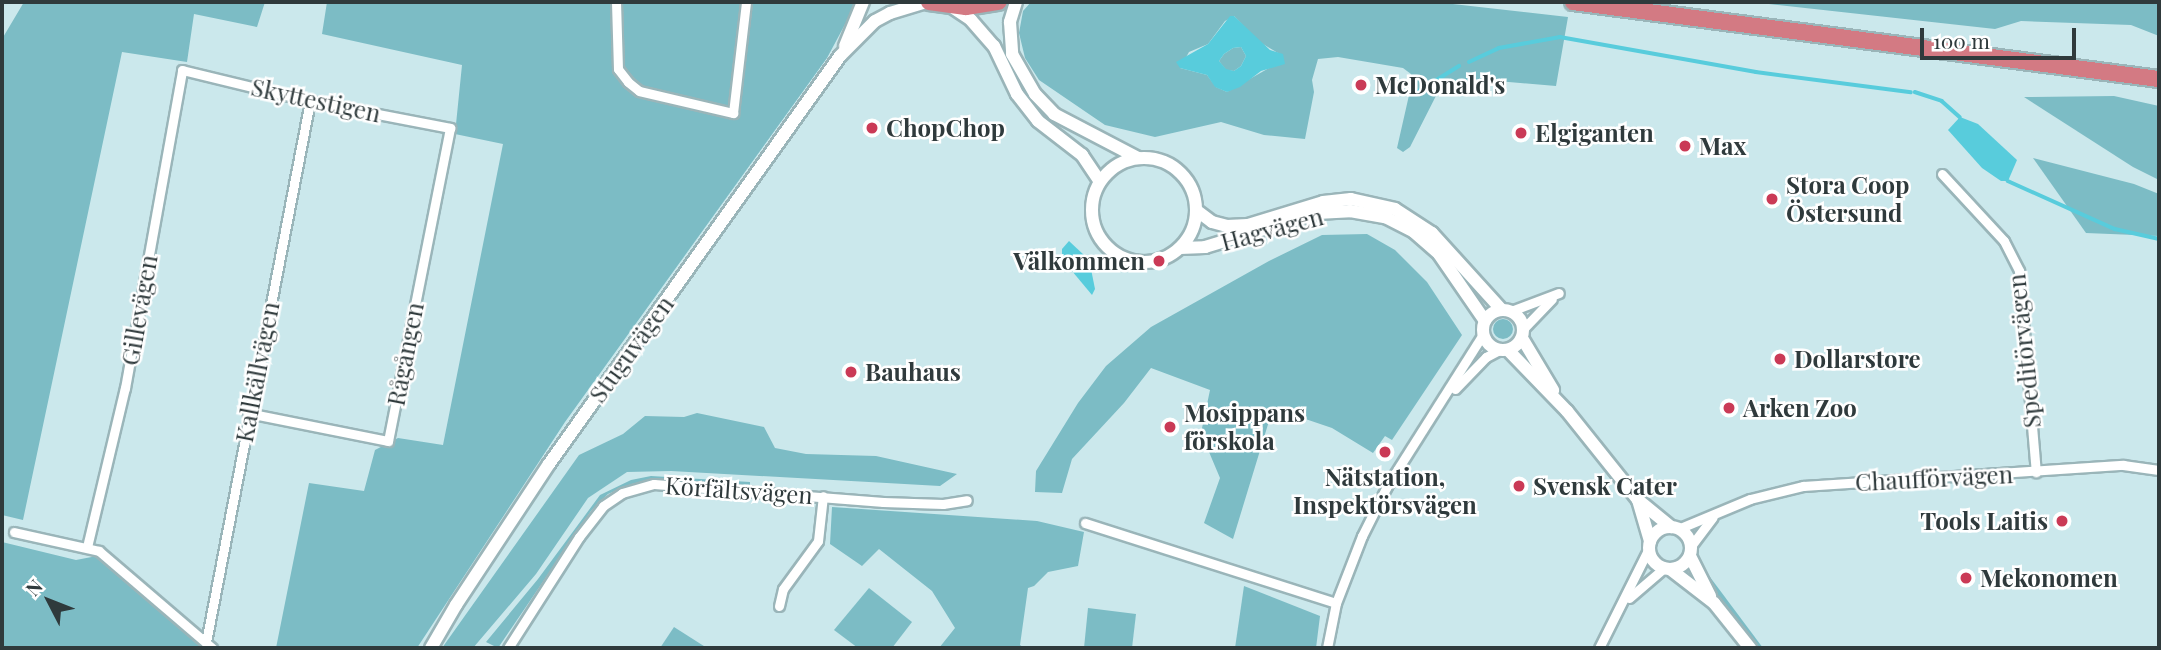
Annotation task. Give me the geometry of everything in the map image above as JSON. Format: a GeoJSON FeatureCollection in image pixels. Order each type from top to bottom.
{"type":"FeatureCollection","features":[{"type":"Feature","properties":{"kind":"highway"},"geometry":{"type":"LineString","coordinates":[[927,2],[952,7],[999,2]]}},
{"type":"Feature","properties":{"kind":"highway"},"geometry":{"type":"LineString","coordinates":[[1573,2],[2159,79]]}},
{"type":"Feature","properties":{"kind":"highway"},"geometry":{"type":"LineString","coordinates":[[1647,2],[2159,69]]}},
{"type":"Feature","properties":{"kind":"street"},"geometry":{"type":"LineString","coordinates":[[615,2],[618,69],[628,82],[639,91],[733,113],[746,2]]}},
{"type":"Feature","properties":{"kind":"street","name":"Stuguvägen"},"geometry":{"type":"LineString","coordinates":[[841,56],[863,2]]}},
{"type":"Feature","properties":{"kind":"street","name":"Stuguvägen"},"geometry":{"type":"LineString","coordinates":[[432,648],[456,605],[549,464],[841,56],[875,21],[890,12],[927,2]]}},
{"type":"Feature","properties":{"kind":"street"},"geometry":{"type":"LineString","coordinates":[[1016,2],[1010,22],[1012,54],[1035,94],[1054,114],[1138,158]]}},
{"type":"Feature","properties":{"kind":"street"},"geometry":{"type":"LineString","coordinates":[[952,7],[971,20],[994,46],[1017,94],[1038,121],[1082,155],[1100,183]]}},
{"type":"Feature","properties":{"kind":"street","name":"Skyttestigen"},"geometry":{"type":"LineString","coordinates":[[182,70],[310,101],[450,128]]}},
{"type":"Feature","properties":{"kind":"street","name":"Gillevägen"},"geometry":{"type":"LineString","coordinates":[[87,547],[125,388],[182,70]]}},
{"type":"Feature","properties":{"kind":"street","name":"Kallkällvägen"},"geometry":{"type":"LineString","coordinates":[[209,645],[248,412],[310,101]]}},
{"type":"Feature","properties":{"kind":"street","name":"Rågången"},"geometry":{"type":"LineString","coordinates":[[248,412],[388,441],[450,128]]}},
{"type":"Feature","properties":{"kind":"street"},"geometry":{"type":"LineString","coordinates":[[1138,158],[1157,159],[1176,169],[1190,185],[1196,210],[1191,233],[1180,248],[1167,257],[1144,263],[1125,259],[1113,252],[1099,237],[1092,221],[1091,206],[1100,183],[1118,164],[1138,158]]}},
{"type":"Feature","properties":{"kind":"street","name":"Speditörvägen"},"geometry":{"type":"LineString","coordinates":[[1941,174],[2004,241],[2020,271],[2036,472]]}},
{"type":"Feature","properties":{"kind":"street","name":"Hagvägen"},"geometry":{"type":"LineString","coordinates":[[1196,210],[1212,222],[1227,226],[1248,225],[1323,202],[1351,199],[1395,209],[1432,233],[1506,310]]}},
{"type":"Feature","properties":{"kind":"street","name":"Hagvägen"},"geometry":{"type":"LineString","coordinates":[[1180,248],[1205,247],[1317,213],[1350,211],[1385,217],[1414,232],[1439,254],[1484,327]]}},
{"type":"Feature","properties":{"kind":"street"},"geometry":{"type":"LineString","coordinates":[[1326,648],[1336,603],[1359,544],[1387,486],[1441,403],[1491,313],[1559,293],[1523,333],[1504,350],[1486,357],[1441,403]]}},
{"type":"Feature","properties":{"kind":"street"},"geometry":{"type":"LineString","coordinates":[[1506,310],[1521,319],[1523,333],[1567,411]]}},
{"type":"Feature","properties":{"kind":"street"},"geometry":{"type":"LineString","coordinates":[[1484,327],[1490,345],[1504,350],[1567,411],[1638,500],[1687,536],[1690,551],[1714,603],[1750,648]]}},
{"type":"Feature","properties":{"kind":"street","name":"Chaufförvägen"},"geometry":{"type":"LineString","coordinates":[[1674,528],[1714,515],[1750,499],[1803,486],[2123,465],[2159,470]]}},
{"type":"Feature","properties":{"kind":"street","name":"Körfältsvägen"},"geometry":{"type":"LineString","coordinates":[[511,647],[579,537],[603,506],[622,493],[654,484],[943,504],[967,500]]}},
{"type":"Feature","properties":{"kind":"street"},"geometry":{"type":"LineString","coordinates":[[779,606],[783,589],[818,541],[823,496]]}},
{"type":"Feature","properties":{"kind":"street"},"geometry":{"type":"LineString","coordinates":[[1638,500],[1654,562],[1667,568],[1714,603]]}},
{"type":"Feature","properties":{"kind":"street","name":"Chaufförvägen"},"geometry":{"type":"LineString","coordinates":[[1690,551],[1714,515]]}},
{"type":"Feature","properties":{"kind":"street"},"geometry":{"type":"LineString","coordinates":[[1085,523],[1336,603]]}},
{"type":"Feature","properties":{"kind":"street"},"geometry":{"type":"LineString","coordinates":[[1599,648],[1659,530],[1674,528]]}},
{"type":"Feature","properties":{"kind":"street"},"geometry":{"type":"LineString","coordinates":[[14,532],[87,547],[109,558],[209,645]]}},
{"type":"Feature","properties":{"kind":"street"},"geometry":{"type":"LineString","coordinates":[[1622,604],[1667,568],[1683,565],[1690,551]]}},
{"type":"Feature","properties":{"kind":"shaded area"},"geometry":{"type":"Polygon","coordinates":[[[24,2],[265,2],[257,27],[194,14],[187,62],[122,52],[23,520],[2,515],[2,39],[24,2]]]}},
{"type":"Feature","properties":{"kind":"shaded area"},"geometry":{"type":"Polygon","coordinates":[[[327,2],[857,2],[827,58],[565,422],[417,648],[276,648],[309,483],[364,491],[375,450],[398,438],[443,445],[503,144],[455,134],[462,65],[322,34],[327,2]]]}},
{"type":"Feature","properties":{"kind":"shaded area"},"geometry":{"type":"Polygon","coordinates":[[[1031,2],[1435,2],[1568,17],[1556,86],[1474,79],[1467,82],[1463,89],[1441,86],[1410,147],[1403,152],[1397,148],[1412,82],[1411,74],[1403,68],[1338,57],[1318,59],[1312,80],[1314,92],[1305,139],[1264,135],[1221,122],[1155,137],[1105,125],[1039,80],[1025,58],[1019,33],[1023,11],[1031,2]],[[1234,16],[1225,21],[1208,44],[1189,52],[1180,68],[1207,75],[1216,87],[1227,92],[1269,68],[1278,53],[1258,41],[1234,16]]]}},
{"type":"Feature","properties":{"kind":"shaded area"},"geometry":{"type":"Polygon","coordinates":[[[1751,2],[2159,2],[2159,36],[2131,25],[2021,21],[1995,29],[1751,2]]]}},
{"type":"Feature","properties":{"kind":"shaded area"},"geometry":{"type":"Polygon","coordinates":[[[1230,16],[1234,16],[1270,50],[1283,54],[1285,64],[1261,71],[1240,87],[1227,92],[1215,87],[1207,75],[1180,68],[1176,62],[1208,44],[1230,16]],[[1241,47],[1233,48],[1219,61],[1226,69],[1234,71],[1241,66],[1246,56],[1241,47]]]}},
{"type":"Feature","properties":{"kind":"shaded area"},"geometry":{"type":"Polygon","coordinates":[[[1241,47],[1246,56],[1241,66],[1234,71],[1226,70],[1219,61],[1233,48],[1241,47]]]}},
{"type":"Feature","properties":{"kind":"shaded area"},"geometry":{"type":"Polygon","coordinates":[[[2114,96],[2159,106],[2159,180],[2133,167],[2024,97],[2114,96]]]}},
{"type":"Feature","properties":{"kind":"shaded area"},"geometry":{"type":"Polygon","coordinates":[[[1960,117],[1978,124],[2017,160],[2008,181],[2001,181],[1982,168],[1948,130],[1960,117]]]}},
{"type":"Feature","properties":{"kind":"shaded area"},"geometry":{"type":"Polygon","coordinates":[[[2033,158],[2134,184],[2159,194],[2159,236],[2086,233],[2033,158]]]}},
{"type":"Feature","properties":{"kind":"shaded area"},"geometry":{"type":"Polygon","coordinates":[[[1367,234],[1395,250],[1427,282],[1462,335],[1392,440],[1385,436],[1373,453],[1332,428],[1273,408],[1233,539],[1204,523],[1220,478],[1201,433],[1210,390],[1151,368],[1124,403],[1072,459],[1062,493],[1035,492],[1036,471],[1078,403],[1106,366],[1151,327],[1269,261],[1322,235],[1367,234]]]}},
{"type":"Feature","properties":{"kind":"shaded area"},"geometry":{"type":"Polygon","coordinates":[[[1069,241],[1085,256],[1091,269],[1095,289],[1092,295],[1062,259],[1062,249],[1069,241]]]}},
{"type":"Feature","properties":{"kind":"shaded area"},"geometry":{"type":"Polygon","coordinates":[[[1503,319],[1510,322],[1513,329],[1510,336],[1503,339],[1496,336],[1493,329],[1496,322],[1503,319]]]}},
{"type":"Feature","properties":{"kind":"shaded area"},"geometry":{"type":"Polygon","coordinates":[[[697,413],[764,427],[775,448],[806,454],[876,456],[957,474],[940,486],[671,471],[627,472],[588,498],[536,574],[473,648],[442,648],[579,455],[623,434],[645,416],[684,417],[697,413]]]}},
{"type":"Feature","properties":{"kind":"shaded area"},"geometry":{"type":"Polygon","coordinates":[[[651,476],[750,482],[750,485],[652,480],[632,484],[608,494],[591,511],[498,648],[486,642],[538,579],[600,495],[631,480],[651,476]]]}},
{"type":"Feature","properties":{"kind":"shaded area"},"geometry":{"type":"Polygon","coordinates":[[[832,507],[1037,521],[1084,532],[1078,566],[1048,572],[1034,586],[1028,588],[1020,645],[1024,648],[939,648],[955,628],[932,591],[879,549],[862,566],[830,544],[832,507]]]}},
{"type":"Feature","properties":{"kind":"shaded area"},"geometry":{"type":"Polygon","coordinates":[[[2,542],[76,560],[102,555],[203,648],[2,648],[2,542]]]}},
{"type":"Feature","properties":{"kind":"shaded area"},"geometry":{"type":"Polygon","coordinates":[[[1700,568],[1704,569],[1763,648],[1758,648],[1715,595],[1700,568]]]}},
{"type":"Feature","properties":{"kind":"shaded area"},"geometry":{"type":"Polygon","coordinates":[[[1244,586],[1320,616],[1316,648],[1235,648],[1244,586]]]}},
{"type":"Feature","properties":{"kind":"shaded area"},"geometry":{"type":"Polygon","coordinates":[[[869,588],[912,622],[892,648],[858,648],[834,630],[869,588]]]}},
{"type":"Feature","properties":{"kind":"shaded area"},"geometry":{"type":"Polygon","coordinates":[[[1088,608],[1136,614],[1132,648],[1084,648],[1088,608]]]}},
{"type":"Feature","properties":{"kind":"shaded area"},"geometry":{"type":"Polygon","coordinates":[[[674,627],[707,648],[660,648],[674,627]]]}},
{"type":"Feature","properties":{"kind":"waterway"},"geometry":{"type":"LineString","coordinates":[[1469,62],[1499,48],[1560,37],[1756,72],[1911,92]]}},
{"type":"Feature","properties":{"kind":"waterway"},"geometry":{"type":"LineString","coordinates":[[1414,94],[1459,66]]}},
{"type":"Feature","properties":{"kind":"waterway"},"geometry":{"type":"LineString","coordinates":[[1915,92],[1942,101],[1960,117]]}},
{"type":"Feature","properties":{"kind":"waterway"},"geometry":{"type":"LineString","coordinates":[[2008,181],[2115,229],[2159,239]]}},
{"type":"Feature","properties":{"kind":"place","name":"McDonald's"},"geometry":{"type":"Point","coordinates":[1361,85]}},
{"type":"Feature","properties":{"kind":"place","name":"ChopChop"},"geometry":{"type":"Point","coordinates":[872,128]}},
{"type":"Feature","properties":{"kind":"place","name":"Elgiganten"},"geometry":{"type":"Point","coordinates":[1521,133]}},
{"type":"Feature","properties":{"kind":"place","name":"Max"},"geometry":{"type":"Point","coordinates":[1685,146]}},
{"type":"Feature","properties":{"kind":"place","name":"Stora Coop Östersund"},"geometry":{"type":"Point","coordinates":[1772,199]}},
{"type":"Feature","properties":{"kind":"place","name":"Välkommen"},"geometry":{"type":"Point","coordinates":[1159,261]}},
{"type":"Feature","properties":{"kind":"place","name":"Dollarstore"},"geometry":{"type":"Point","coordinates":[1780,359]}},
{"type":"Feature","properties":{"kind":"place","name":"Bauhaus"},"geometry":{"type":"Point","coordinates":[851,372]}},
{"type":"Feature","properties":{"kind":"place","name":"Arken Zoo"},"geometry":{"type":"Point","coordinates":[1729,408]}},
{"type":"Feature","properties":{"kind":"place","name":"Mosippans förskola"},"geometry":{"type":"Point","coordinates":[1170,427]}},
{"type":"Feature","properties":{"kind":"place","name":"Nätstation, Inspektörsvägen"},"geometry":{"type":"Point","coordinates":[1385,452]}},
{"type":"Feature","properties":{"kind":"place","name":"Svensk Cater"},"geometry":{"type":"Point","coordinates":[1519,486]}},
{"type":"Feature","properties":{"kind":"place","name":"Tools Laitis"},"geometry":{"type":"Point","coordinates":[2062,521]}},
{"type":"Feature","properties":{"kind":"place","name":"Mekonomen"},"geometry":{"type":"Point","coordinates":[1966,578]}}]}
